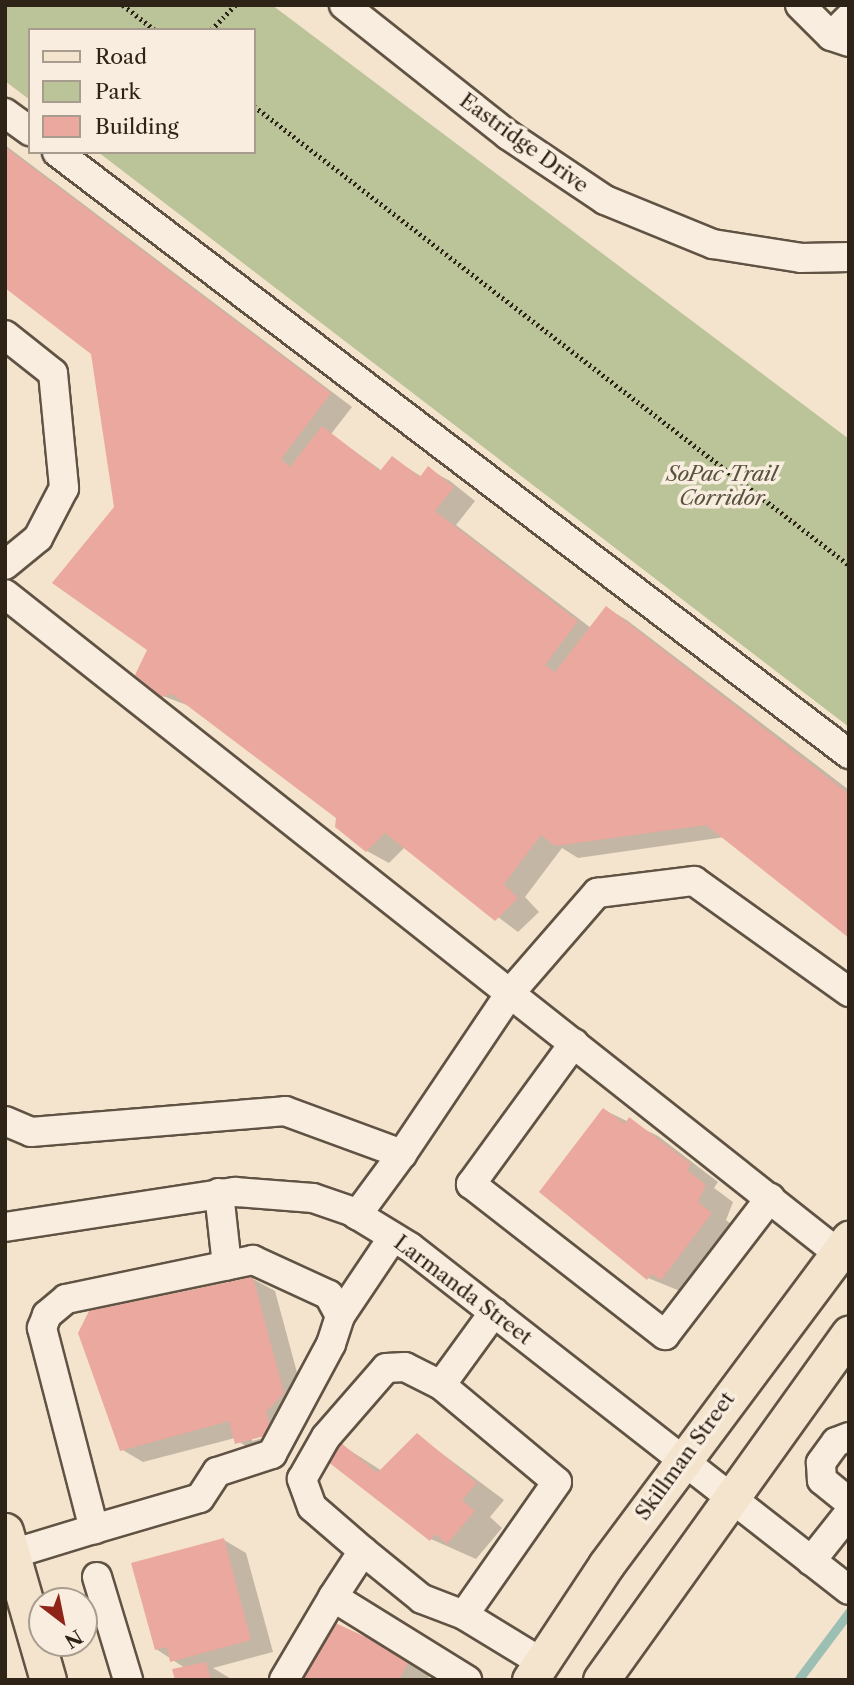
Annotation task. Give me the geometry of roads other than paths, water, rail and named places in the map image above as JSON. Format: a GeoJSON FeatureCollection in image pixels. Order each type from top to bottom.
{"type":"FeatureCollection","features":[{"type":"Feature","properties":{"kind":"main road","name":"Skillman Street"},"geometry":{"type":"LineString","coordinates":[[535,1671],[683,1458],[843,1246]]}},
{"type":"Feature","properties":{"kind":"main road"},"geometry":{"type":"LineString","coordinates":[[601,1680],[728,1495],[849,1334]]}},
{"type":"Feature","properties":{"kind":"main road"},"geometry":{"type":"LineString","coordinates":[[8,1543],[48,1680]]}},
{"type":"Feature","properties":{"kind":"street","name":"Eastridge Drive"},"geometry":{"type":"LineString","coordinates":[[344,5],[508,135],[605,200],[713,244],[801,258],[849,257]]}},
{"type":"Feature","properties":{"kind":"street"},"geometry":{"type":"LineString","coordinates":[[800,5],[843,32]]}},
{"type":"Feature","properties":{"kind":"street"},"geometry":{"type":"LineString","coordinates":[[5,113],[28,130]]}},
{"type":"Feature","properties":{"kind":"street"},"geometry":{"type":"LineString","coordinates":[[60,154],[849,754]]}},
{"type":"Feature","properties":{"kind":"street"},"geometry":{"type":"LineString","coordinates":[[5,335],[53,373],[64,488],[38,538],[5,565]]}},
{"type":"Feature","properties":{"kind":"street"},"geometry":{"type":"LineString","coordinates":[[5,594],[770,1198],[843,1246]]}},
{"type":"Feature","properties":{"kind":"street"},"geometry":{"type":"LineString","coordinates":[[357,1215],[402,1154],[510,993],[597,893],[694,881],[849,992]]}},
{"type":"Feature","properties":{"kind":"street"},"geometry":{"type":"LineString","coordinates":[[574,1043],[471,1184],[665,1335],[770,1198]]}},
{"type":"Feature","properties":{"kind":"street"},"geometry":{"type":"LineString","coordinates":[[5,1121],[31,1132],[285,1111],[402,1154]]}},
{"type":"Feature","properties":{"kind":"street"},"geometry":{"type":"LineString","coordinates":[[219,1193],[227,1266]]}},
{"type":"Feature","properties":{"kind":"street","name":"Larmanda Street"},"geometry":{"type":"LineString","coordinates":[[5,1227],[219,1193],[299,1196],[357,1215],[393,1237],[494,1311],[849,1590]]}},
{"type":"Feature","properties":{"kind":"street"},"geometry":{"type":"LineString","coordinates":[[8,1543],[94,1530],[200,1498],[217,1472],[272,1454],[293,1424],[340,1316],[393,1237]]}},
{"type":"Feature","properties":{"kind":"street"},"geometry":{"type":"LineString","coordinates":[[94,1530],[42,1328],[47,1315],[65,1299],[253,1260],[328,1295],[340,1316]]}},
{"type":"Feature","properties":{"kind":"street"},"geometry":{"type":"LineString","coordinates":[[441,1385],[494,1311]]}},
{"type":"Feature","properties":{"kind":"street"},"geometry":{"type":"LineString","coordinates":[[464,1615],[557,1482],[441,1385],[405,1367],[386,1368],[326,1437],[302,1479],[312,1507],[422,1599],[464,1615],[535,1671]]}},
{"type":"Feature","properties":{"kind":"street"},"geometry":{"type":"LineString","coordinates":[[849,1437],[836,1442],[821,1463],[821,1480],[849,1502]]}},
{"type":"Feature","properties":{"kind":"street"},"geometry":{"type":"LineString","coordinates":[[806,1557],[849,1513]]}},
{"type":"Feature","properties":{"kind":"street"},"geometry":{"type":"LineString","coordinates":[[284,1680],[363,1551]]}},
{"type":"Feature","properties":{"kind":"street"},"geometry":{"type":"LineString","coordinates":[[97,1577],[128,1680]]}},
{"type":"Feature","properties":{"kind":"street"},"geometry":{"type":"LineString","coordinates":[[333,1597],[462,1678]]}},
{"type":"Feature","properties":{"kind":"waterway"},"geometry":{"type":"LineString","coordinates":[[798,1680],[849,1612]]}},
{"type":"Feature","properties":{"kind":"park label","name":"SoPac Trail Corridor"},"geometry":{"type":"Point","coordinates":[722,486]}}]}
